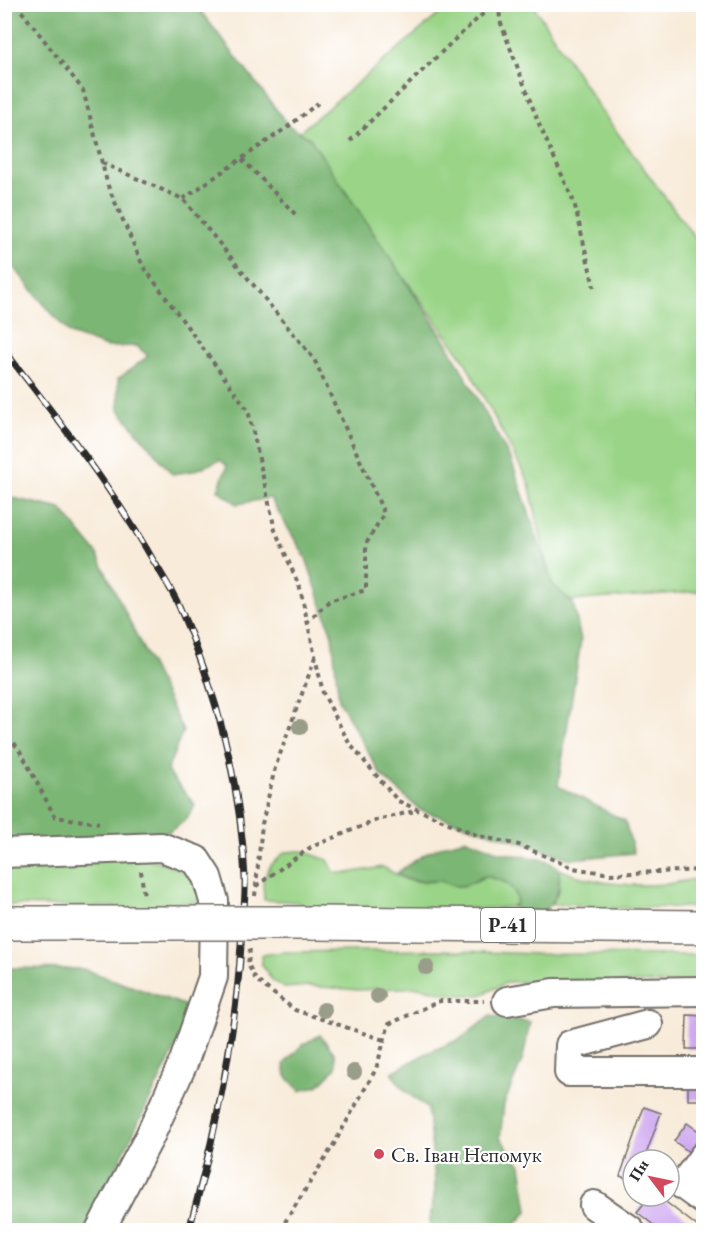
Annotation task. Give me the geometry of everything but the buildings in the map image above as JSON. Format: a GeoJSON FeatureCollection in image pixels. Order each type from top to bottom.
{"type":"FeatureCollection","features":[{"type":"Feature","properties":{"kind":"main road","name":"Р-41"},"geometry":{"type":"LineString","coordinates":[[4,922],[133,915],[312,923],[704,927]]}},
{"type":"Feature","properties":{"kind":"street"},"geometry":{"type":"LineString","coordinates":[[4,853],[161,847],[196,860],[207,878],[214,901],[213,977],[184,1061],[148,1138],[100,1230]]}},
{"type":"Feature","properties":{"kind":"street"},"geometry":{"type":"LineString","coordinates":[[507,1001],[554,993],[704,991]]}},
{"type":"Feature","properties":{"kind":"street"},"geometry":{"type":"LineString","coordinates":[[648,1024],[570,1045],[569,1071],[704,1072]]}},
{"type":"Feature","properties":{"kind":"street"},"geometry":{"type":"LineString","coordinates":[[704,1156],[682,1185],[704,1200]]}},
{"type":"Feature","properties":{"kind":"street"},"geometry":{"type":"LineString","coordinates":[[594,1205],[630,1230]]}},
{"type":"Feature","properties":{"kind":"path"},"geometry":{"type":"LineString","coordinates":[[16,4],[83,90],[108,186],[143,266],[248,410],[275,530],[300,588],[323,693],[349,743],[398,801],[479,836],[519,845],[573,868],[610,874],[704,870]]}},
{"type":"Feature","properties":{"kind":"path"},"geometry":{"type":"LineString","coordinates":[[350,141],[494,4]]}},
{"type":"Feature","properties":{"kind":"path"},"geometry":{"type":"LineString","coordinates":[[499,4],[500,21],[539,124],[574,202],[594,287]]}},
{"type":"Feature","properties":{"kind":"path"},"geometry":{"type":"LineString","coordinates":[[183,199],[318,103]]}},
{"type":"Feature","properties":{"kind":"path"},"geometry":{"type":"LineString","coordinates":[[242,159],[297,216]]}},
{"type":"Feature","properties":{"kind":"path"},"geometry":{"type":"LineString","coordinates":[[102,163],[183,199],[314,359],[384,513],[366,544],[366,590],[329,601],[308,622]]}},
{"type":"Feature","properties":{"kind":"path"},"geometry":{"type":"LineString","coordinates":[[254,897],[262,824],[275,768],[315,657]]}},
{"type":"Feature","properties":{"kind":"path"},"geometry":{"type":"LineString","coordinates":[[4,728],[23,756],[55,817],[97,822],[107,827]]}},
{"type":"Feature","properties":{"kind":"path"},"geometry":{"type":"LineString","coordinates":[[256,886],[311,846],[377,820],[420,810]]}},
{"type":"Feature","properties":{"kind":"path"},"geometry":{"type":"LineString","coordinates":[[133,915],[139,848]]}},
{"type":"Feature","properties":{"kind":"path"},"geometry":{"type":"LineString","coordinates":[[250,942],[248,964],[256,980],[295,1010],[384,1040]]}},
{"type":"Feature","properties":{"kind":"path"},"geometry":{"type":"LineString","coordinates":[[280,1230],[334,1144],[376,1069],[389,1024],[440,1001],[507,1001]]}},
{"type":"Feature","properties":{"kind":"green space"},"geometry":{"type":"Polygon","coordinates":[[[5,4],[196,5],[289,126],[310,138],[447,343],[512,462],[553,585],[573,603],[581,640],[558,786],[625,821],[634,853],[571,859],[420,810],[381,775],[339,700],[332,635],[306,558],[270,498],[237,504],[218,490],[227,466],[220,460],[193,471],[172,474],[119,410],[118,379],[148,356],[137,346],[106,347],[70,334],[5,256],[5,4]]]}},
{"type":"Feature","properties":{"kind":"green space"},"geometry":{"type":"Polygon","coordinates":[[[450,5],[533,5],[600,109],[703,249],[703,591],[555,602],[529,483],[463,358],[298,133],[450,5]]]}},
{"type":"Feature","properties":{"kind":"green space"},"geometry":{"type":"Polygon","coordinates":[[[4,496],[61,509],[96,552],[183,731],[167,771],[195,805],[184,821],[161,836],[5,861],[4,496]]]}},
{"type":"Feature","properties":{"kind":"green space"},"geometry":{"type":"Polygon","coordinates":[[[466,839],[498,852],[546,860],[559,869],[558,888],[551,903],[542,912],[521,911],[512,907],[517,902],[510,886],[485,876],[458,886],[441,881],[412,880],[397,873],[429,852],[466,839]]]}},
{"type":"Feature","properties":{"kind":"green space"},"geometry":{"type":"Polygon","coordinates":[[[302,851],[328,860],[335,873],[383,867],[406,880],[440,881],[457,886],[472,883],[485,876],[510,886],[517,902],[512,907],[419,912],[304,906],[298,902],[264,900],[263,880],[271,865],[285,852],[302,851]]]}},
{"type":"Feature","properties":{"kind":"green space"},"geometry":{"type":"Polygon","coordinates":[[[131,856],[166,864],[186,874],[194,881],[206,902],[156,904],[157,908],[5,905],[4,868],[131,856]]]}},
{"type":"Feature","properties":{"kind":"green space"},"geometry":{"type":"Polygon","coordinates":[[[559,869],[597,881],[639,885],[666,884],[703,878],[703,907],[602,908],[570,904],[551,905],[559,891],[559,869]]]}},
{"type":"Feature","properties":{"kind":"green space"},"geometry":{"type":"Polygon","coordinates":[[[439,950],[536,954],[703,955],[703,984],[508,982],[481,995],[453,995],[420,987],[358,990],[309,986],[284,988],[272,980],[262,965],[261,955],[285,952],[439,950]]]}},
{"type":"Feature","properties":{"kind":"green space"},"geometry":{"type":"Polygon","coordinates":[[[5,968],[83,969],[195,1009],[85,1230],[5,1230],[5,968]]]}},
{"type":"Feature","properties":{"kind":"green space"},"geometry":{"type":"Polygon","coordinates":[[[490,1016],[530,1022],[523,1058],[504,1104],[500,1138],[521,1165],[528,1211],[510,1230],[431,1230],[430,1219],[435,1184],[428,1109],[404,1090],[391,1073],[425,1054],[460,1039],[490,1016]]]}},
{"type":"Feature","properties":{"kind":"green space"},"geometry":{"type":"Polygon","coordinates":[[[320,1035],[335,1054],[336,1068],[319,1085],[300,1091],[286,1076],[284,1064],[302,1045],[320,1035]]]}},
{"type":"Feature","properties":{"kind":"railway"},"geometry":{"type":"LineString","coordinates":[[4,350],[101,479],[173,594],[205,671],[225,739],[243,843],[244,903],[229,1053],[207,1159],[189,1230]]}},
{"type":"Feature","properties":{"kind":"place","name":"Св. Іван Непомук"},"geometry":{"type":"Point","coordinates":[379,1154]}}]}
